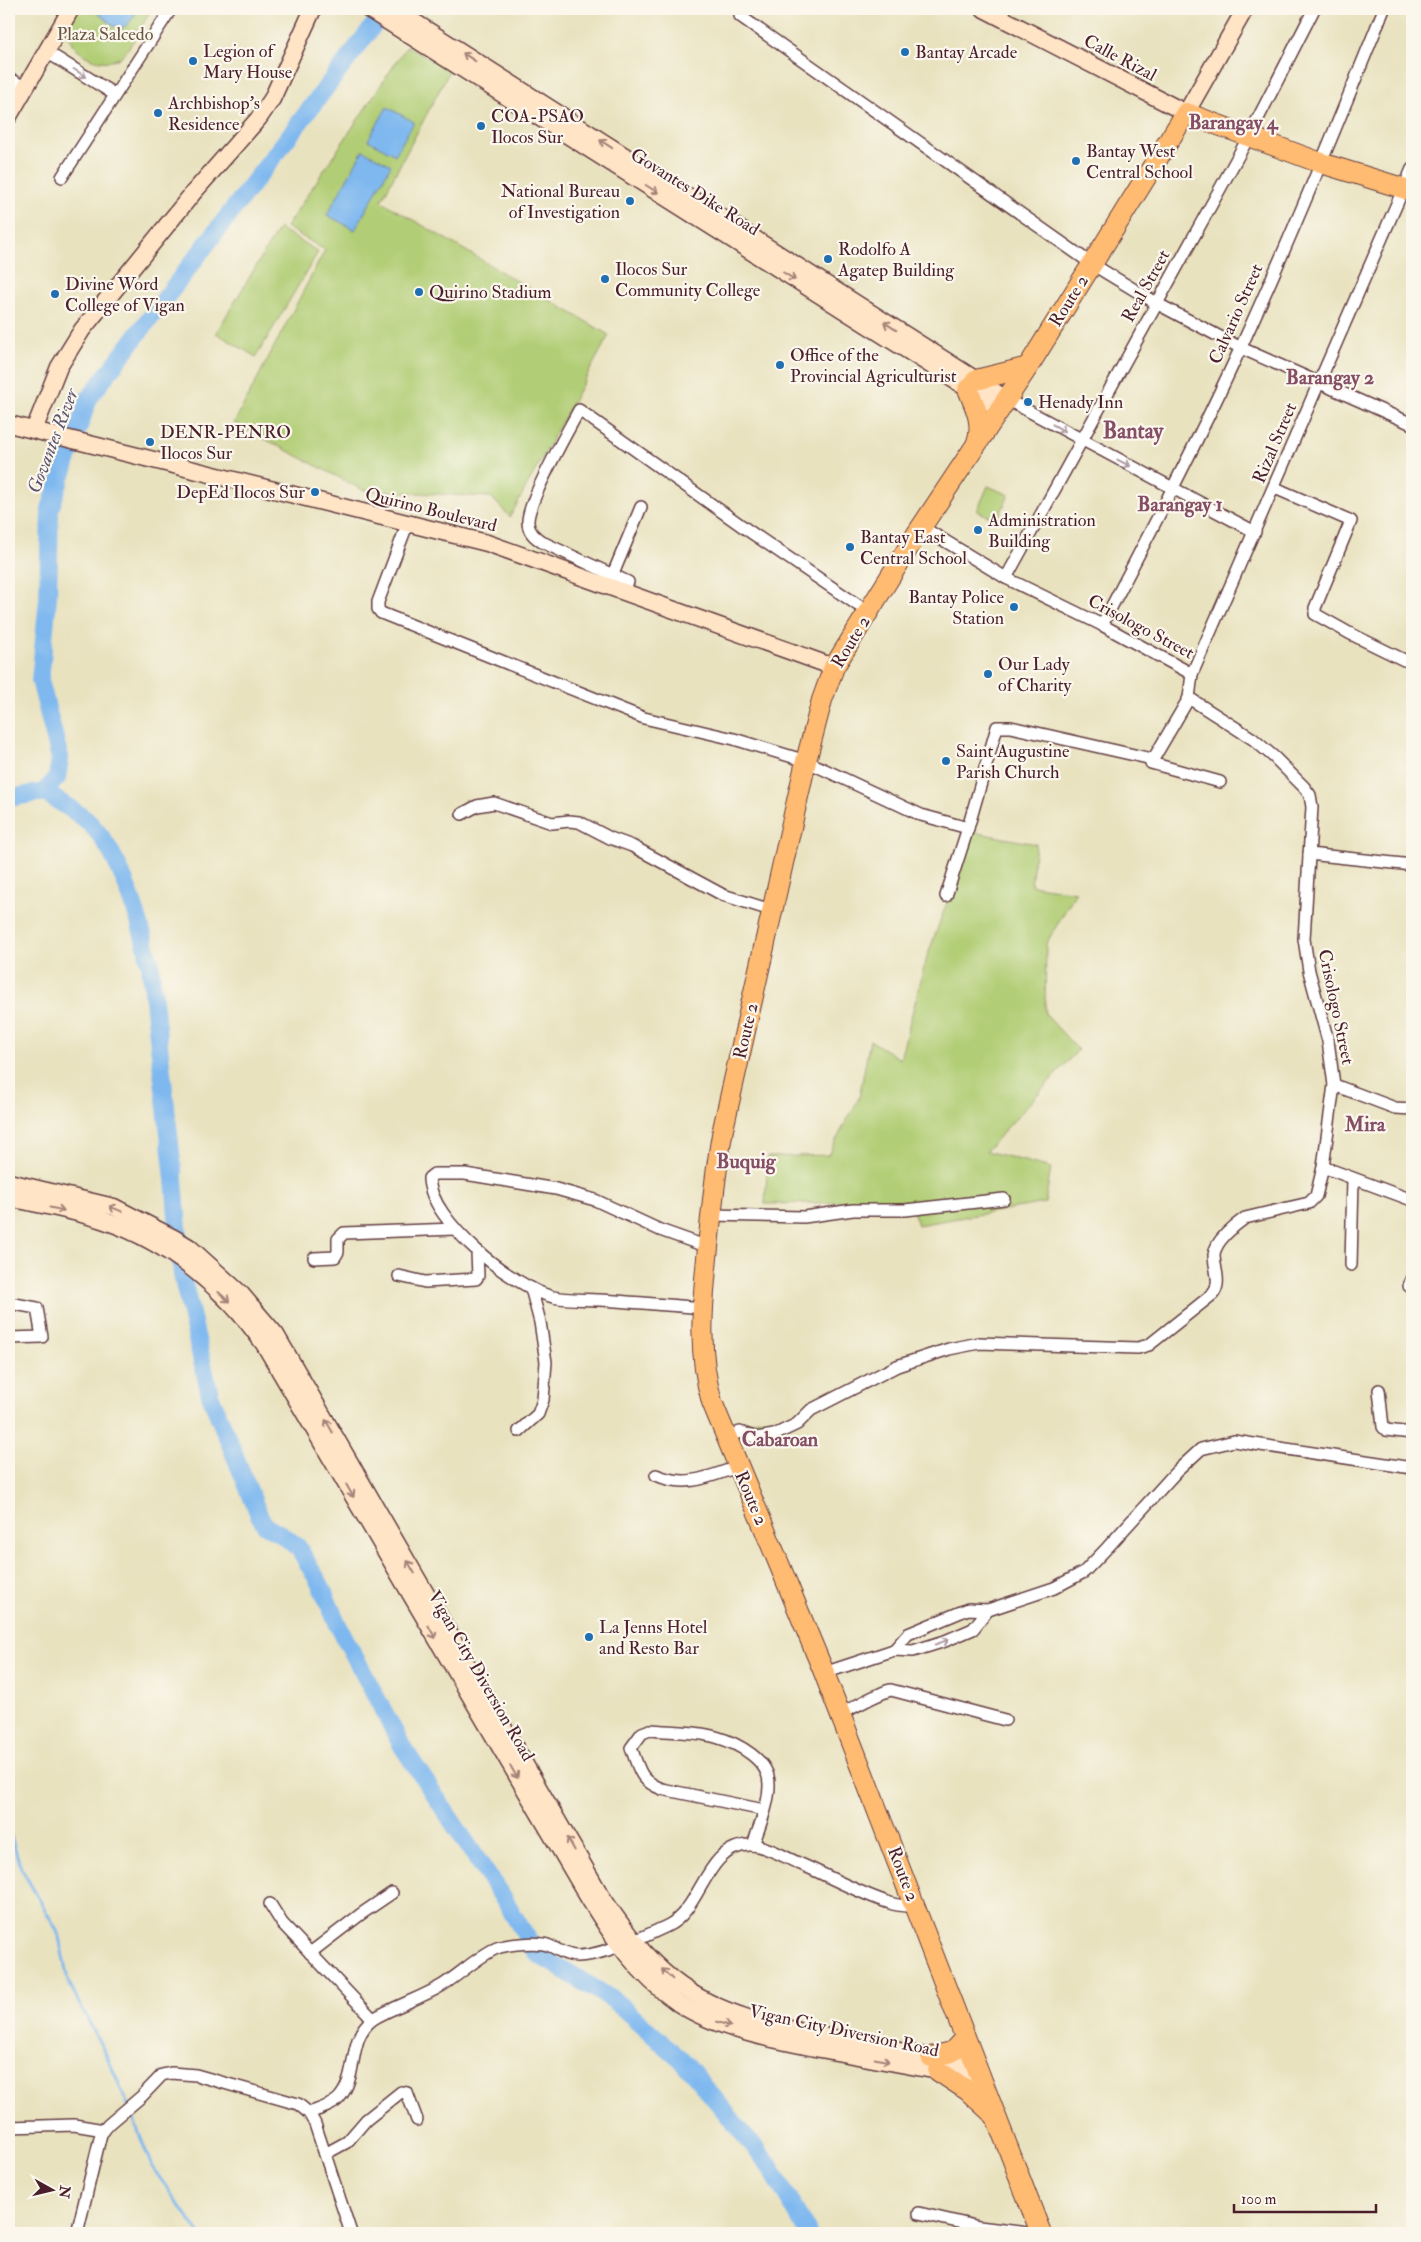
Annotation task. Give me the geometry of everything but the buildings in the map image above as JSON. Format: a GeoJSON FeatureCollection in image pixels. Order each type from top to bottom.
{"type":"FeatureCollection","features":[{"type":"Feature","properties":{"kind":"highway","name":"Route 2"},"geometry":{"type":"LineString","coordinates":[[1041,2233],[824,1673],[737,1467],[712,1402],[705,1378],[702,1351],[702,1308],[710,1215],[723,1129],[774,911],[806,761],[822,700],[834,667],[922,527],[1028,366],[1186,113]]}},
{"type":"Feature","properties":{"kind":"highway"},"geometry":{"type":"LineString","coordinates":[[1186,113],[1248,138],[1320,163],[1408,189]]}},
{"type":"Feature","properties":{"kind":"highway"},"geometry":{"type":"LineString","coordinates":[[977,444],[981,433],[972,385],[1028,366]]}},
{"type":"Feature","properties":{"kind":"highway"},"geometry":{"type":"LineString","coordinates":[[965,2038],[952,2052],[935,2064],[996,2116]]}},
{"type":"Feature","properties":{"kind":"main road"},"geometry":{"type":"LineString","coordinates":[[9,116],[71,9]]}},
{"type":"Feature","properties":{"kind":"main road"},"geometry":{"type":"LineString","coordinates":[[40,432],[59,367],[82,330],[193,193],[259,118],[272,99],[313,9]]}},
{"type":"Feature","properties":{"kind":"main road","name":"Govantes Dike Road"},"geometry":{"type":"LineString","coordinates":[[368,9],[412,29],[1003,404]]}},
{"type":"Feature","properties":{"kind":"main road","name":"Govantes Dike Road"},"geometry":{"type":"LineString","coordinates":[[394,9],[412,29]]}},
{"type":"Feature","properties":{"kind":"main road","name":"Calle Rizal"},"geometry":{"type":"LineString","coordinates":[[984,9],[1186,113]]}},
{"type":"Feature","properties":{"kind":"main road"},"geometry":{"type":"LineString","coordinates":[[1186,113],[1245,9]]}},
{"type":"Feature","properties":{"kind":"main road","name":"Quirino Boulevard"},"geometry":{"type":"LineString","coordinates":[[9,424],[407,525],[487,543],[534,558],[834,667]]}},
{"type":"Feature","properties":{"kind":"main road","name":"Vigan City Diversion Road"},"geometry":{"type":"LineString","coordinates":[[9,1182],[114,1207],[160,1230],[189,1247],[241,1294],[276,1335],[600,1894],[625,1943]]}},
{"type":"Feature","properties":{"kind":"main road","name":"Vigan City Diversion Road"},"geometry":{"type":"LineString","coordinates":[[9,1198],[106,1221],[163,1247],[188,1264],[231,1303],[249,1323],[264,1344],[588,1898],[625,1943],[657,1987],[680,2004],[716,2021],[769,2038],[935,2064],[979,2073]]}},
{"type":"Feature","properties":{"kind":"street"},"geometry":{"type":"LineString","coordinates":[[62,177],[114,94],[171,9]]}},
{"type":"Feature","properties":{"kind":"street"},"geometry":{"type":"LineString","coordinates":[[744,9],[740,16],[1092,264],[1156,303],[1241,348],[1412,424]]}},
{"type":"Feature","properties":{"kind":"street","name":"Real Street"},"geometry":{"type":"LineString","coordinates":[[1006,578],[1248,138],[1314,9]]}},
{"type":"Feature","properties":{"kind":"street","name":"Calvario Street"},"geometry":{"type":"LineString","coordinates":[[1102,625],[1173,488],[1241,348],[1384,9]]}},
{"type":"Feature","properties":{"kind":"street"},"geometry":{"type":"LineString","coordinates":[[46,52],[114,94]]}},
{"type":"Feature","properties":{"kind":"street"},"geometry":{"type":"LineString","coordinates":[[9,78],[25,88]]}},
{"type":"Feature","properties":{"kind":"street","name":"Rizal Street"},"geometry":{"type":"LineString","coordinates":[[1192,674],[1319,384],[1408,189],[1412,169]]}},
{"type":"Feature","properties":{"kind":"street"},"geometry":{"type":"LineString","coordinates":[[1003,404],[1081,440],[1255,532]]}},
{"type":"Feature","properties":{"kind":"street"},"geometry":{"type":"LineString","coordinates":[[628,582],[542,542],[531,534],[528,522],[535,498],[579,410],[868,612]]}},
{"type":"Feature","properties":{"kind":"street"},"geometry":{"type":"LineString","coordinates":[[1274,488],[1352,520],[1315,608],[1315,614],[1404,660]]}},
{"type":"Feature","properties":{"kind":"street"},"geometry":{"type":"LineString","coordinates":[[613,574],[640,507]]}},
{"type":"Feature","properties":{"kind":"street"},"geometry":{"type":"LineString","coordinates":[[407,525],[378,602],[378,609],[381,613],[644,718],[734,739],[806,761],[921,815],[968,828]]}},
{"type":"Feature","properties":{"kind":"street","name":"Crisologo Street"},"geometry":{"type":"LineString","coordinates":[[726,1438],[740,1432],[757,1438],[774,1435],[797,1424],[811,1410],[897,1366],[949,1349],[979,1343],[1138,1348],[1149,1345],[1217,1290],[1214,1254],[1219,1243],[1246,1218],[1309,1203],[1316,1196],[1324,1167],[1334,1085],[1328,1041],[1309,971],[1304,939],[1312,807],[1310,795],[1254,739],[1189,698],[1192,674],[1102,625],[1006,578],[922,527]]}},
{"type":"Feature","properties":{"kind":"street"},"geometry":{"type":"LineString","coordinates":[[1151,760],[1189,698]]}},
{"type":"Feature","properties":{"kind":"street"},"geometry":{"type":"LineString","coordinates":[[946,896],[997,727],[1011,727],[1151,760]]}},
{"type":"Feature","properties":{"kind":"street"},"geometry":{"type":"LineString","coordinates":[[1151,760],[1152,765],[1220,782]]}},
{"type":"Feature","properties":{"kind":"street"},"geometry":{"type":"LineString","coordinates":[[462,814],[482,805],[494,803],[552,823],[579,822],[610,838],[632,846],[723,895],[774,911]]}},
{"type":"Feature","properties":{"kind":"street"},"geometry":{"type":"LineString","coordinates":[[1309,854],[1412,865]]}},
{"type":"Feature","properties":{"kind":"street"},"geometry":{"type":"LineString","coordinates":[[1334,1085],[1395,1108],[1412,1109]]}},
{"type":"Feature","properties":{"kind":"street"},"geometry":{"type":"LineString","coordinates":[[1324,1167],[1412,1200]]}},
{"type":"Feature","properties":{"kind":"street"},"geometry":{"type":"LineString","coordinates":[[702,1308],[556,1297],[531,1288],[477,1252],[455,1229],[429,1188],[429,1178],[434,1174],[465,1174],[556,1190],[595,1200],[660,1230],[708,1247]]}},
{"type":"Feature","properties":{"kind":"street"},"geometry":{"type":"LineString","coordinates":[[1351,1265],[1353,1179]]}},
{"type":"Feature","properties":{"kind":"street"},"geometry":{"type":"LineString","coordinates":[[710,1215],[804,1216],[853,1210],[905,1210],[1004,1199]]}},
{"type":"Feature","properties":{"kind":"street"},"geometry":{"type":"LineString","coordinates":[[314,1258],[335,1257],[338,1252],[338,1239],[344,1233],[455,1229]]}},
{"type":"Feature","properties":{"kind":"street"},"geometry":{"type":"LineString","coordinates":[[399,1276],[424,1282],[476,1279],[478,1276],[477,1252]]}},
{"type":"Feature","properties":{"kind":"street"},"geometry":{"type":"LineString","coordinates":[[519,1431],[538,1414],[543,1400],[546,1362],[540,1322],[531,1288]]}},
{"type":"Feature","properties":{"kind":"street"},"geometry":{"type":"LineString","coordinates":[[9,1303],[37,1308],[42,1337],[9,1338]]}},
{"type":"Feature","properties":{"kind":"street"},"geometry":{"type":"LineString","coordinates":[[1379,1390],[1383,1427],[1386,1430],[1412,1433]]}},
{"type":"Feature","properties":{"kind":"street"},"geometry":{"type":"LineString","coordinates":[[894,1650],[908,1634],[968,1609],[988,1610],[1054,1588],[1084,1572],[1176,1472],[1201,1449],[1234,1441],[1412,1468]]}},
{"type":"Feature","properties":{"kind":"street"},"geometry":{"type":"LineString","coordinates":[[656,1475],[676,1482],[686,1482],[703,1479],[737,1467]]}},
{"type":"Feature","properties":{"kind":"street"},"geometry":{"type":"LineString","coordinates":[[824,1673],[894,1650],[913,1651],[952,1638],[973,1628],[988,1610]]}},
{"type":"Feature","properties":{"kind":"street"},"geometry":{"type":"LineString","coordinates":[[840,1714],[884,1691],[891,1690],[1005,1720]]}},
{"type":"Feature","properties":{"kind":"street"},"geometry":{"type":"LineString","coordinates":[[753,1845],[764,1810],[769,1786],[767,1774],[758,1760],[743,1748],[715,1737],[650,1730],[642,1733],[631,1748],[641,1772],[647,1782],[652,1785],[662,1789],[764,1810]]}},
{"type":"Feature","properties":{"kind":"street"},"geometry":{"type":"LineString","coordinates":[[309,2112],[332,2104],[340,2098],[346,2088],[357,2039],[366,2024],[373,2019],[441,1986],[497,1948],[520,1944],[548,1945],[563,1954],[577,1956],[625,1943],[669,1926],[695,1898],[713,1866],[730,1850],[753,1845],[890,1903],[916,1907]]}},
{"type":"Feature","properties":{"kind":"street"},"geometry":{"type":"LineString","coordinates":[[310,1952],[392,1893]]}},
{"type":"Feature","properties":{"kind":"street"},"geometry":{"type":"LineString","coordinates":[[270,1904],[282,1923],[373,2019]]}},
{"type":"Feature","properties":{"kind":"street"},"geometry":{"type":"LineString","coordinates":[[78,2233],[101,2134],[162,2075],[171,2073],[196,2075],[298,2104],[309,2112],[351,2233]]}},
{"type":"Feature","properties":{"kind":"street"},"geometry":{"type":"LineString","coordinates":[[325,2154],[347,2142],[366,2120],[402,2092],[407,2093],[418,2120]]}},
{"type":"Feature","properties":{"kind":"street"},"geometry":{"type":"LineString","coordinates":[[9,2127],[74,2125],[104,2130]]}},
{"type":"Feature","properties":{"kind":"street"},"geometry":{"type":"LineString","coordinates":[[919,2213],[979,2227],[1028,2233]]}},
{"type":"Feature","properties":{"kind":"green space","name":"Plaza Salcedo"},"geometry":{"type":"Polygon","coordinates":[[[77,9],[151,9],[132,43],[123,54],[111,61],[103,61],[86,56],[73,45],[69,38],[68,27],[77,9]]]}},
{"type":"Feature","properties":{"kind":"green space","name":"Quirino Stadium"},"geometry":{"type":"Polygon","coordinates":[[[407,46],[450,70],[381,201],[609,335],[510,517],[491,497],[363,490],[234,423],[325,250],[286,227],[407,46]]]}},
{"type":"Feature","properties":{"kind":"green space"},"geometry":{"type":"Polygon","coordinates":[[[279,228],[318,252],[256,357],[216,333],[279,228]]]}},
{"type":"Feature","properties":{"kind":"green space"},"geometry":{"type":"Polygon","coordinates":[[[988,486],[1009,495],[997,520],[977,511],[988,486]]]}},
{"type":"Feature","properties":{"kind":"green space"},"geometry":{"type":"Polygon","coordinates":[[[973,832],[1036,844],[1031,885],[1076,892],[1046,944],[1045,1014],[1078,1050],[986,1151],[1051,1168],[1045,1203],[918,1225],[911,1206],[853,1202],[765,1204],[768,1157],[828,1155],[859,1098],[870,1040],[900,1059],[927,957],[973,832]]]}},
{"type":"Feature","properties":{"kind":"green space"},"geometry":{"type":"Polygon","coordinates":[[[761,1418],[766,1435],[744,1442],[738,1426],[761,1418]]]}},
{"type":"Feature","properties":{"kind":"water"},"geometry":{"type":"Polygon","coordinates":[[[93,9],[139,9],[128,24],[122,28],[114,26],[93,9]]]}},
{"type":"Feature","properties":{"kind":"water"},"geometry":{"type":"Polygon","coordinates":[[[387,107],[414,122],[395,155],[368,140],[387,107]]]}},
{"type":"Feature","properties":{"kind":"water"},"geometry":{"type":"Polygon","coordinates":[[[363,150],[391,165],[355,230],[327,215],[363,150]]]}},
{"type":"Feature","properties":{"kind":"waterway","name":"Govantes River"},"geometry":{"type":"LineString","coordinates":[[9,798],[44,792],[57,778],[60,759],[40,680],[48,598],[50,509],[89,398],[386,9]]}},
{"type":"Feature","properties":{"kind":"waterway"},"geometry":{"type":"LineString","coordinates":[[44,792],[80,815],[97,832],[118,866],[141,928],[150,964],[174,1179],[182,1275],[210,1395],[259,1515],[265,1525],[298,1547],[320,1584],[339,1627],[402,1746],[507,1904],[536,1953],[615,2001],[685,2063],[769,2165],[808,2233]]}},
{"type":"Feature","properties":{"kind":"waterway"},"geometry":{"type":"LineString","coordinates":[[9,1830],[21,1868],[58,1932],[68,1981],[110,2063],[128,2105]]}},
{"type":"Feature","properties":{"kind":"waterway"},"geometry":{"type":"LineString","coordinates":[[130,2110],[152,2167],[199,2233]]}},
{"type":"Feature","properties":{"kind":"place","name":"Bantay Arcade"},"geometry":{"type":"Point","coordinates":[905,52]}},
{"type":"Feature","properties":{"kind":"place","name":"Legion of Mary House"},"geometry":{"type":"Point","coordinates":[193,61]}},
{"type":"Feature","properties":{"kind":"place","name":"Archbishop's Residence"},"geometry":{"type":"Point","coordinates":[158,113]}},
{"type":"Feature","properties":{"kind":"place","name":"COA-PSAO Ilocos Sur"},"geometry":{"type":"Point","coordinates":[481,126]}},
{"type":"Feature","properties":{"kind":"place","name":"Bantay West Central School"},"geometry":{"type":"Point","coordinates":[1076,161]}},
{"type":"Feature","properties":{"kind":"place","name":"National Bureau of Investigation"},"geometry":{"type":"Point","coordinates":[630,201]}},
{"type":"Feature","properties":{"kind":"place","name":"Rodolfo A Agatep Building"},"geometry":{"type":"Point","coordinates":[828,259]}},
{"type":"Feature","properties":{"kind":"place","name":"Ilocos Sur Community College"},"geometry":{"type":"Point","coordinates":[605,279]}},
{"type":"Feature","properties":{"kind":"place","name":"Quirino Stadium"},"geometry":{"type":"Point","coordinates":[419,292]}},
{"type":"Feature","properties":{"kind":"place","name":"Divine Word College of Vigan"},"geometry":{"type":"Point","coordinates":[55,294]}},
{"type":"Feature","properties":{"kind":"place","name":"Office of the Provincial Agriculturist"},"geometry":{"type":"Point","coordinates":[780,365]}},
{"type":"Feature","properties":{"kind":"place","name":"Henady Inn"},"geometry":{"type":"Point","coordinates":[1028,402]}},
{"type":"Feature","properties":{"kind":"place","name":"DENR-PENRO Ilocos Sur"},"geometry":{"type":"Point","coordinates":[150,442]}},
{"type":"Feature","properties":{"kind":"place","name":"DepEd Ilocos Sur"},"geometry":{"type":"Point","coordinates":[315,492]}},
{"type":"Feature","properties":{"kind":"place","name":"Administration Building"},"geometry":{"type":"Point","coordinates":[978,530]}},
{"type":"Feature","properties":{"kind":"place","name":"Bantay East Central School"},"geometry":{"type":"Point","coordinates":[850,547]}},
{"type":"Feature","properties":{"kind":"place","name":"Bantay Police Station"},"geometry":{"type":"Point","coordinates":[1014,607]}},
{"type":"Feature","properties":{"kind":"place","name":"Our Lady of Charity"},"geometry":{"type":"Point","coordinates":[988,674]}},
{"type":"Feature","properties":{"kind":"place","name":"Saint Augustine Parish Church"},"geometry":{"type":"Point","coordinates":[946,761]}},
{"type":"Feature","properties":{"kind":"place","name":"La Jenns Hotel and Resto Bar"},"geometry":{"type":"Point","coordinates":[589,1637]}},
{"type":"Feature","properties":{"kind":"district","name":"Barangay 4"},"geometry":{"type":"Point","coordinates":[1233,122]}},
{"type":"Feature","properties":{"kind":"district","name":"Barangay 2"},"geometry":{"type":"Point","coordinates":[1330,377]}},
{"type":"Feature","properties":{"kind":"district","name":"Bantay"},"geometry":{"type":"Point","coordinates":[1133,431]}},
{"type":"Feature","properties":{"kind":"district","name":"Barangay 1"},"geometry":{"type":"Point","coordinates":[1180,504]}},
{"type":"Feature","properties":{"kind":"district","name":"Mira"},"geometry":{"type":"Point","coordinates":[1365,1124]}},
{"type":"Feature","properties":{"kind":"district","name":"Buquig"},"geometry":{"type":"Point","coordinates":[746,1161]}},
{"type":"Feature","properties":{"kind":"district","name":"Cabaroan"},"geometry":{"type":"Point","coordinates":[780,1439]}}]}
